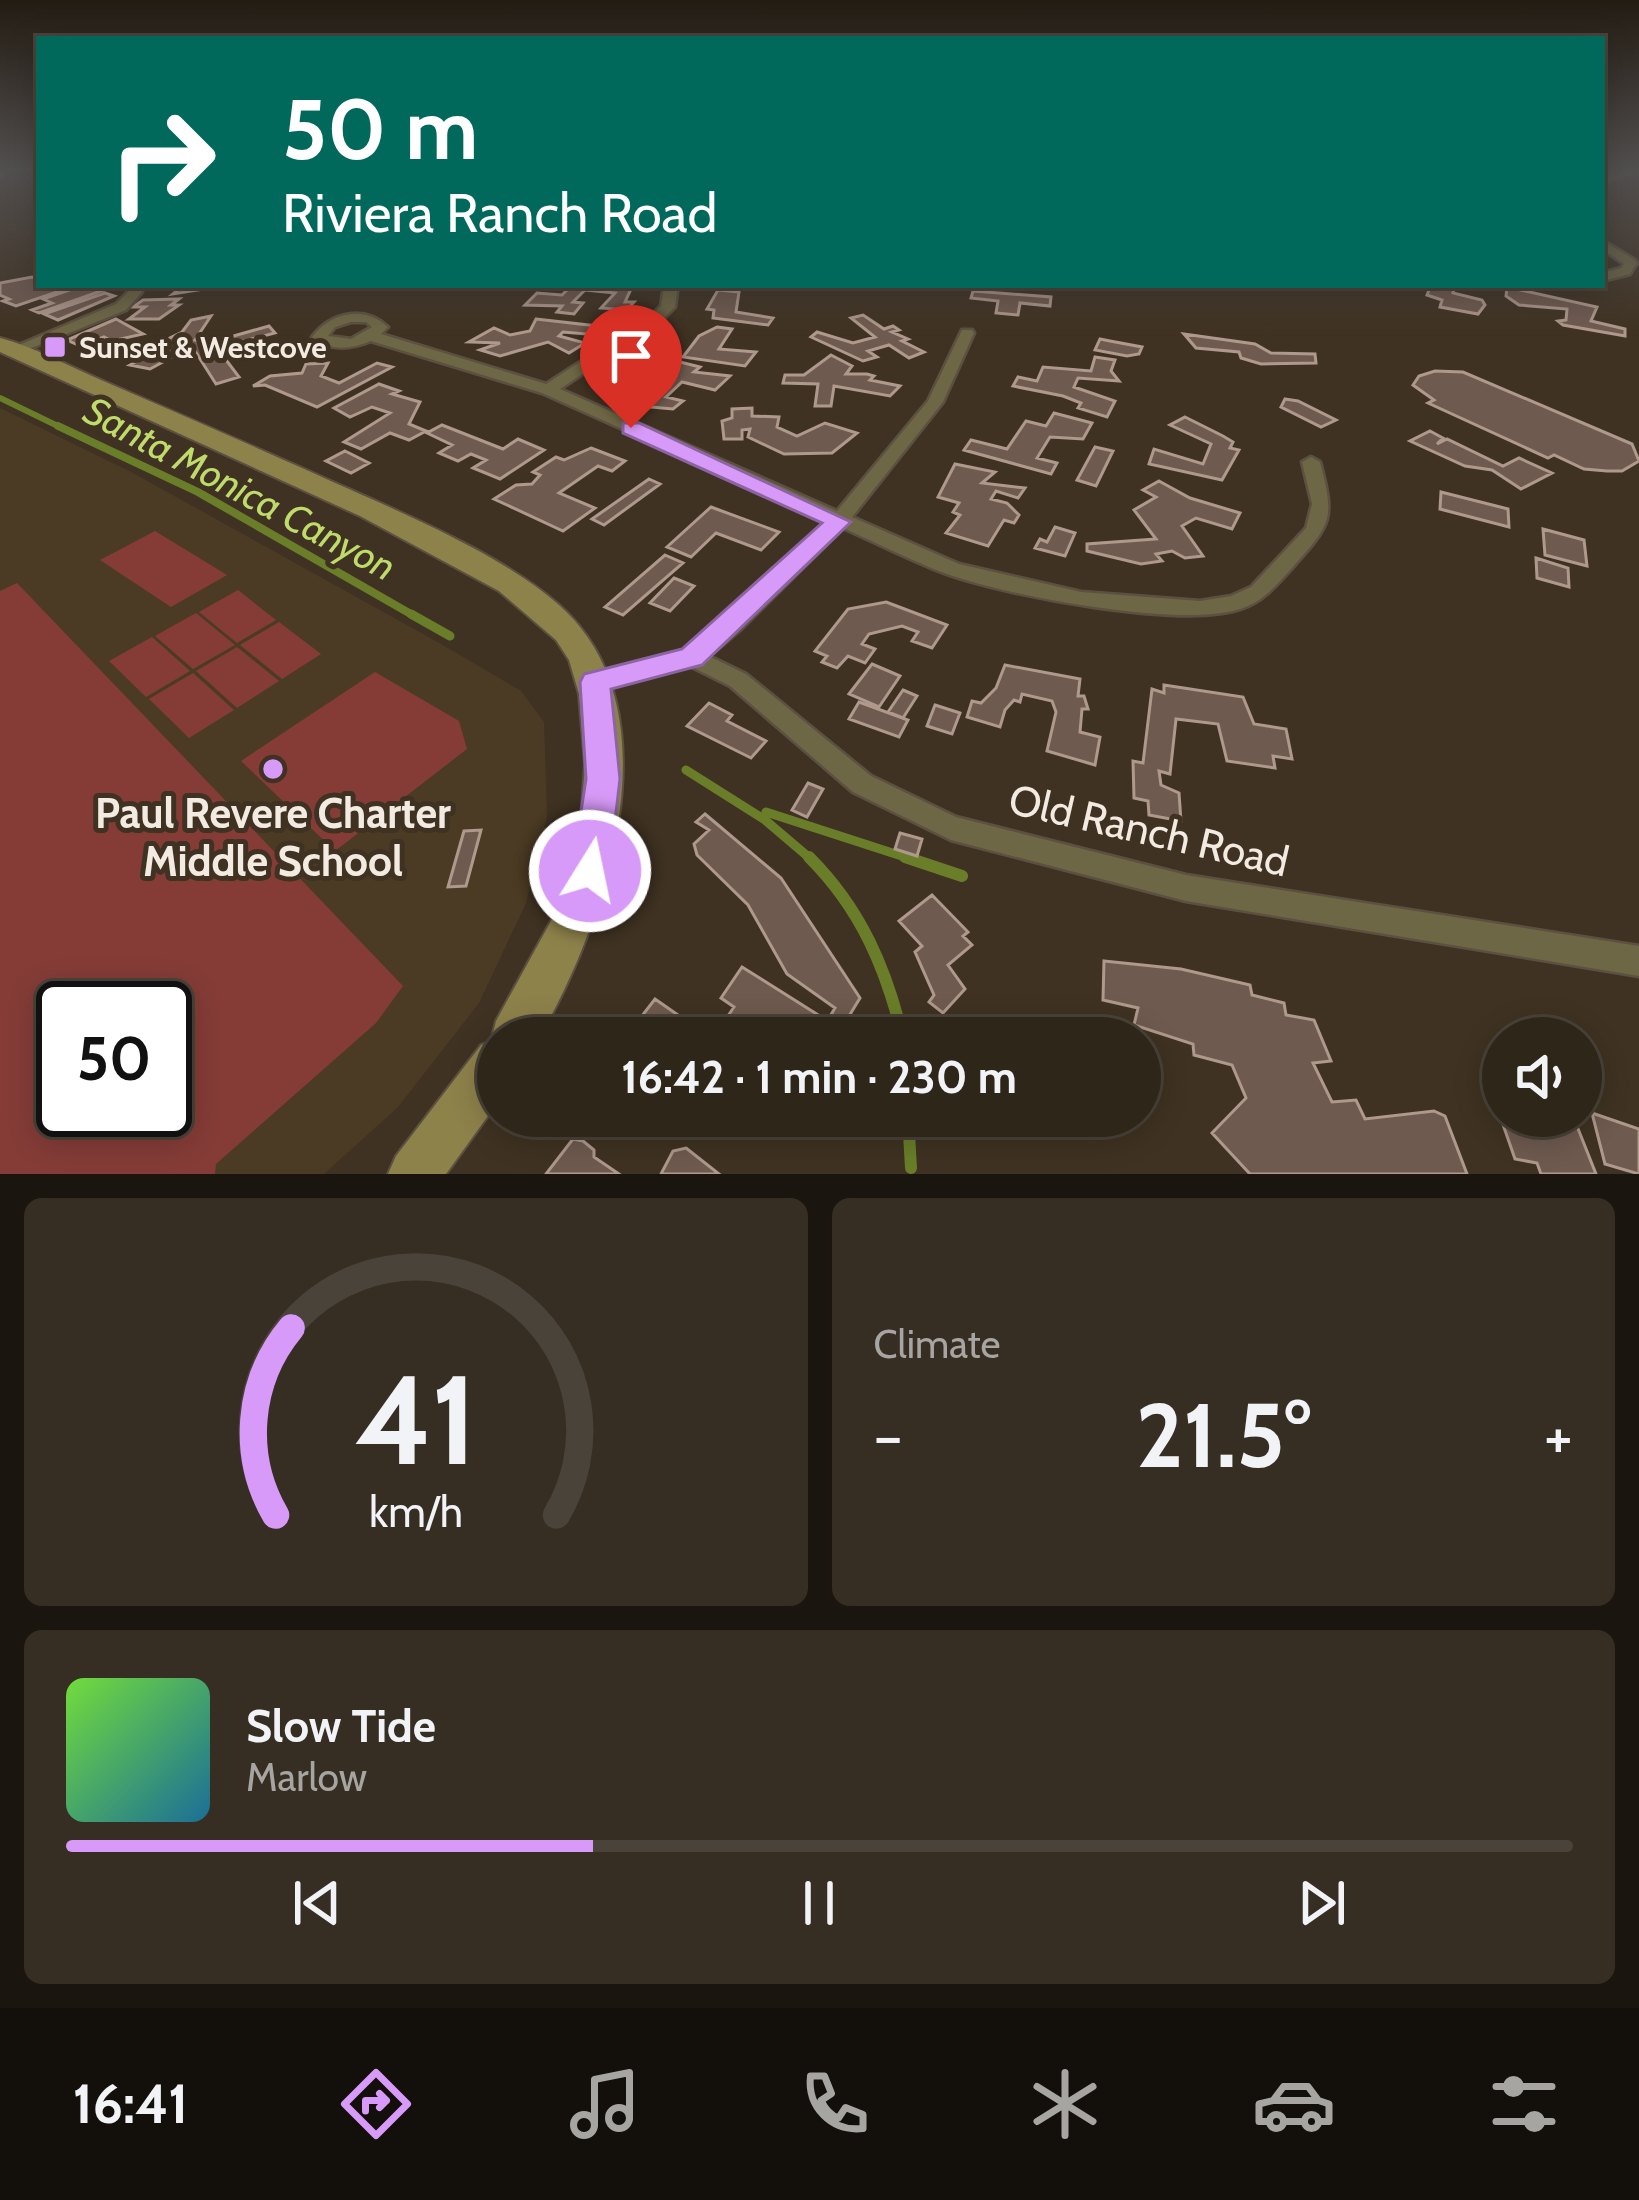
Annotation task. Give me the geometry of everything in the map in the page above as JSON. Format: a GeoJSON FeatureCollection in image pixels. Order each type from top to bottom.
{"type":"FeatureCollection","features":[{"type":"Feature","properties":{"kind":"main road"},"geometry":{"type":"LineString","coordinates":[[7,346],[265,460],[510,584],[570,634],[595,682],[603,779],[590,871],[575,922],[524,1017]]}},
{"type":"Feature","properties":{"kind":"main road"},"geometry":{"type":"LineString","coordinates":[[414,1174],[477,1090]]}},
{"type":"Feature","properties":{"kind":"street"},"geometry":{"type":"LineString","coordinates":[[1605,246],[1631,263],[1608,277]]}},
{"type":"Feature","properties":{"kind":"street"},"geometry":{"type":"LineString","coordinates":[[7,346],[121,307],[135,292],[132,288]]}},
{"type":"Feature","properties":{"kind":"street"},"geometry":{"type":"LineString","coordinates":[[548,391],[654,320],[668,307],[671,288]]}},
{"type":"Feature","properties":{"kind":"street"},"geometry":{"type":"LineString","coordinates":[[595,682],[692,657],[838,522],[935,402],[967,333]]}},
{"type":"Feature","properties":{"kind":"street"},"geometry":{"type":"LineString","coordinates":[[371,336],[548,391],[953,569],[1017,587],[1118,603],[1200,608],[1235,603],[1258,592],[1307,540],[1321,504],[1310,461]]}},
{"type":"Feature","properties":{"kind":"street","name":"Old Ranch Road"},"geometry":{"type":"LineString","coordinates":[[692,657],[738,680],[862,784],[952,827],[1186,888],[1639,961]]}},
{"type":"Feature","properties":{"kind":"shaded area","name":"Paul Revere Charter Middle School"},"geometry":{"type":"Polygon","coordinates":[[[0,408],[131,472],[441,644],[521,691],[544,722],[547,816],[526,903],[479,1003],[398,1107],[324,1174],[0,1174],[0,408]]]}},
{"type":"Feature","properties":{"kind":"shaded area"},"geometry":{"type":"Polygon","coordinates":[[[155,531],[227,575],[171,607],[100,560],[155,531]]]}},
{"type":"Feature","properties":{"kind":"shaded area"},"geometry":{"type":"Polygon","coordinates":[[[17,583],[403,986],[376,1023],[216,1164],[215,1174],[0,1174],[0,591],[17,583]]]}},
{"type":"Feature","properties":{"kind":"shaded area"},"geometry":{"type":"Polygon","coordinates":[[[238,590],[276,620],[237,643],[199,612],[238,590]]]}},
{"type":"Feature","properties":{"kind":"shaded area"},"geometry":{"type":"Polygon","coordinates":[[[196,613],[235,645],[193,669],[155,636],[196,613]]]}},
{"type":"Feature","properties":{"kind":"shaded area"},"geometry":{"type":"Polygon","coordinates":[[[279,622],[321,654],[282,679],[240,645],[279,622]]]}},
{"type":"Feature","properties":{"kind":"shaded area"},"geometry":{"type":"Polygon","coordinates":[[[152,637],[190,671],[146,697],[109,661],[152,637]]]}},
{"type":"Feature","properties":{"kind":"shaded area"},"geometry":{"type":"Polygon","coordinates":[[[237,647],[279,681],[237,708],[196,671],[237,647]]]}},
{"type":"Feature","properties":{"kind":"shaded area"},"geometry":{"type":"Polygon","coordinates":[[[375,672],[459,721],[467,749],[335,851],[241,761],[375,672]]]}},
{"type":"Feature","properties":{"kind":"shaded area"},"geometry":{"type":"Polygon","coordinates":[[[193,673],[234,710],[189,738],[149,699],[193,673]]]}},
{"type":"Feature","properties":{"kind":"building"},"geometry":{"type":"Polygon","coordinates":[[[32,277],[36,288],[60,291],[16,306],[3,301],[9,299],[0,295],[0,283],[32,277]]]}},
{"type":"Feature","properties":{"kind":"building"},"geometry":{"type":"Polygon","coordinates":[[[75,288],[104,290],[39,313],[32,310],[52,303],[43,299],[75,288]]]}},
{"type":"Feature","properties":{"kind":"building"},"geometry":{"type":"Polygon","coordinates":[[[569,288],[632,288],[625,302],[634,302],[627,310],[601,308],[615,293],[585,290],[573,302],[583,303],[574,314],[557,312],[562,306],[525,305],[537,293],[562,295],[569,288]]]}},
{"type":"Feature","properties":{"kind":"building"},"geometry":{"type":"Polygon","coordinates":[[[1430,288],[1454,288],[1453,293],[1482,300],[1485,305],[1478,314],[1440,307],[1442,300],[1427,295],[1430,288]]]}},
{"type":"Feature","properties":{"kind":"building"},"geometry":{"type":"Polygon","coordinates":[[[1507,288],[1512,288],[1597,307],[1591,321],[1625,329],[1625,336],[1563,325],[1558,321],[1566,320],[1567,309],[1519,305],[1506,296],[1507,288]]]}},
{"type":"Feature","properties":{"kind":"building"},"geometry":{"type":"Polygon","coordinates":[[[718,290],[739,292],[736,312],[773,318],[768,325],[713,318],[714,310],[707,309],[718,290]]]}},
{"type":"Feature","properties":{"kind":"building"},"geometry":{"type":"Polygon","coordinates":[[[973,291],[1051,297],[1050,306],[1020,303],[1018,315],[996,313],[998,301],[971,298],[973,291]]]}},
{"type":"Feature","properties":{"kind":"building"},"geometry":{"type":"Polygon","coordinates":[[[105,293],[114,296],[58,320],[44,314],[105,293]]]}},
{"type":"Feature","properties":{"kind":"building"},"geometry":{"type":"Polygon","coordinates":[[[179,299],[171,305],[179,305],[159,319],[129,319],[145,307],[133,307],[143,300],[179,299]]]}},
{"type":"Feature","properties":{"kind":"building"},"geometry":{"type":"Polygon","coordinates":[[[863,315],[884,329],[893,326],[899,330],[892,332],[908,339],[902,341],[924,352],[909,358],[889,345],[868,351],[877,357],[863,361],[811,337],[817,332],[853,343],[875,337],[851,318],[863,315]]]}},
{"type":"Feature","properties":{"kind":"building"},"geometry":{"type":"Polygon","coordinates":[[[211,316],[195,340],[209,343],[269,326],[275,333],[217,348],[239,377],[216,384],[195,351],[187,349],[150,369],[130,365],[163,347],[151,347],[182,332],[191,320],[211,316]]]}},
{"type":"Feature","properties":{"kind":"building"},"geometry":{"type":"Polygon","coordinates":[[[116,319],[143,334],[112,341],[104,337],[80,346],[67,340],[116,319]]]}},
{"type":"Feature","properties":{"kind":"building"},"geometry":{"type":"Polygon","coordinates":[[[536,319],[606,327],[598,335],[563,332],[559,336],[585,343],[569,353],[548,342],[500,356],[480,350],[500,343],[469,342],[494,328],[510,335],[530,331],[536,319]]]}},
{"type":"Feature","properties":{"kind":"building"},"geometry":{"type":"Polygon","coordinates":[[[717,327],[732,329],[719,349],[756,352],[745,366],[683,357],[699,336],[717,327]]]}},
{"type":"Feature","properties":{"kind":"building"},"geometry":{"type":"Polygon","coordinates":[[[1184,334],[1255,344],[1271,353],[1315,354],[1316,363],[1261,364],[1241,358],[1239,352],[1196,348],[1184,334]]]}},
{"type":"Feature","properties":{"kind":"building"},"geometry":{"type":"Polygon","coordinates":[[[1100,339],[1142,347],[1139,354],[1127,356],[1095,350],[1100,339]]]}},
{"type":"Feature","properties":{"kind":"building"},"geometry":{"type":"Polygon","coordinates":[[[831,355],[852,366],[846,374],[867,374],[874,376],[870,380],[900,386],[890,396],[834,386],[831,406],[815,406],[818,384],[783,383],[785,375],[804,375],[831,355]]]}},
{"type":"Feature","properties":{"kind":"building"},"geometry":{"type":"Polygon","coordinates":[[[1095,357],[1115,360],[1111,371],[1119,381],[1078,378],[1074,387],[1115,401],[1107,417],[1078,408],[1081,403],[1063,396],[1013,386],[1018,377],[1037,381],[1043,367],[1091,371],[1095,357]]]}},
{"type":"Feature","properties":{"kind":"building"},"geometry":{"type":"Polygon","coordinates":[[[668,359],[700,367],[694,372],[730,376],[715,390],[682,382],[666,397],[683,401],[673,409],[629,405],[657,381],[642,378],[668,359]]]}},
{"type":"Feature","properties":{"kind":"building"},"geometry":{"type":"Polygon","coordinates":[[[328,363],[321,376],[339,383],[377,363],[392,367],[317,407],[265,385],[253,386],[270,376],[302,373],[306,364],[328,363]]]}},
{"type":"Feature","properties":{"kind":"building"},"geometry":{"type":"Polygon","coordinates":[[[1463,372],[1632,444],[1639,461],[1622,471],[1607,471],[1584,469],[1554,455],[1548,458],[1428,403],[1434,400],[1413,385],[1419,376],[1463,372]]]}},
{"type":"Feature","properties":{"kind":"building"},"geometry":{"type":"Polygon","coordinates":[[[379,384],[399,391],[392,394],[420,402],[409,424],[426,431],[409,440],[390,433],[361,449],[344,442],[390,413],[372,407],[350,417],[334,408],[379,384]]]}},
{"type":"Feature","properties":{"kind":"building"},"geometry":{"type":"Polygon","coordinates":[[[1285,399],[1336,420],[1321,427],[1281,407],[1285,399]]]}},
{"type":"Feature","properties":{"kind":"building"},"geometry":{"type":"Polygon","coordinates":[[[752,408],[752,416],[779,417],[777,427],[797,436],[825,423],[857,433],[832,453],[784,454],[748,437],[750,429],[742,430],[742,439],[724,439],[722,421],[732,418],[732,409],[752,408]]]}},
{"type":"Feature","properties":{"kind":"building"},"geometry":{"type":"Polygon","coordinates":[[[1054,413],[1092,423],[1083,439],[1050,437],[1037,458],[1057,463],[1051,474],[964,450],[971,440],[1007,449],[1026,421],[1046,426],[1054,413]]]}},
{"type":"Feature","properties":{"kind":"building"},"geometry":{"type":"Polygon","coordinates":[[[1185,417],[1233,442],[1230,448],[1239,450],[1222,480],[1149,464],[1154,449],[1203,464],[1211,444],[1170,425],[1185,417]]]}},
{"type":"Feature","properties":{"kind":"building"},"geometry":{"type":"Polygon","coordinates":[[[442,425],[503,449],[518,439],[544,450],[500,479],[473,468],[486,460],[471,454],[458,461],[439,453],[452,445],[427,433],[442,425]]]}},
{"type":"Feature","properties":{"kind":"building"},"geometry":{"type":"Polygon","coordinates":[[[1430,431],[1443,438],[1437,444],[1447,439],[1503,466],[1519,458],[1552,473],[1521,489],[1492,470],[1465,466],[1410,441],[1430,431]]]}},
{"type":"Feature","properties":{"kind":"building"},"geometry":{"type":"Polygon","coordinates":[[[1095,447],[1113,451],[1096,486],[1077,480],[1095,447]]]}},
{"type":"Feature","properties":{"kind":"building"},"geometry":{"type":"Polygon","coordinates":[[[591,448],[625,461],[612,471],[598,466],[559,493],[595,508],[563,531],[494,499],[516,485],[532,484],[540,475],[533,472],[556,457],[564,460],[591,448]]]}},
{"type":"Feature","properties":{"kind":"building"},"geometry":{"type":"Polygon","coordinates":[[[345,451],[369,463],[351,473],[326,461],[345,451]]]}},
{"type":"Feature","properties":{"kind":"building"},"geometry":{"type":"Polygon","coordinates":[[[955,464],[995,472],[982,483],[1025,488],[1018,498],[996,491],[991,499],[1007,503],[1019,515],[1014,523],[1004,520],[988,546],[946,533],[960,515],[953,512],[959,503],[938,497],[955,464]]]}},
{"type":"Feature","properties":{"kind":"building"},"geometry":{"type":"Polygon","coordinates":[[[649,479],[660,484],[604,525],[592,519],[649,479]]]}},
{"type":"Feature","properties":{"kind":"building"},"geometry":{"type":"Polygon","coordinates":[[[1159,481],[1190,498],[1240,513],[1232,529],[1196,518],[1182,526],[1203,556],[1185,558],[1172,551],[1156,554],[1162,561],[1141,564],[1087,551],[1087,544],[1156,539],[1134,510],[1156,497],[1143,490],[1159,481]]]}},
{"type":"Feature","properties":{"kind":"building"},"geometry":{"type":"Polygon","coordinates":[[[1441,492],[1508,509],[1509,527],[1440,509],[1441,492]]]}},
{"type":"Feature","properties":{"kind":"building"},"geometry":{"type":"Polygon","coordinates":[[[711,507],[779,532],[761,550],[716,533],[691,557],[667,547],[711,507]]]}},
{"type":"Feature","properties":{"kind":"building"},"geometry":{"type":"Polygon","coordinates":[[[1055,527],[1075,533],[1065,556],[1035,548],[1040,539],[1047,542],[1055,527]]]}},
{"type":"Feature","properties":{"kind":"building"},"geometry":{"type":"Polygon","coordinates":[[[1543,529],[1584,540],[1587,566],[1545,555],[1543,529]]]}},
{"type":"Feature","properties":{"kind":"building"},"geometry":{"type":"Polygon","coordinates":[[[665,555],[683,563],[623,615],[605,607],[665,555]]]}},
{"type":"Feature","properties":{"kind":"building"},"geometry":{"type":"Polygon","coordinates":[[[1536,558],[1568,568],[1569,587],[1537,578],[1536,558]]]}},
{"type":"Feature","properties":{"kind":"building"},"geometry":{"type":"Polygon","coordinates":[[[674,578],[694,586],[670,611],[650,603],[674,578]]]}},
{"type":"Feature","properties":{"kind":"building"},"geometry":{"type":"Polygon","coordinates":[[[886,602],[947,625],[932,648],[912,641],[918,632],[902,626],[869,634],[862,644],[875,649],[865,663],[848,656],[837,668],[822,662],[827,656],[815,651],[848,609],[886,602]]]}},
{"type":"Feature","properties":{"kind":"building"},"geometry":{"type":"Polygon","coordinates":[[[872,664],[900,676],[879,707],[849,694],[872,664]]]}},
{"type":"Feature","properties":{"kind":"building"},"geometry":{"type":"Polygon","coordinates":[[[1005,665],[1080,679],[1078,696],[1084,696],[1088,709],[1082,709],[1080,732],[1100,737],[1095,765],[1047,751],[1056,712],[1052,701],[1022,694],[1020,702],[1014,700],[1005,710],[1000,727],[967,717],[972,701],[981,703],[996,688],[1005,665]]]}},
{"type":"Feature","properties":{"kind":"building"},"geometry":{"type":"Polygon","coordinates":[[[1164,685],[1243,697],[1254,724],[1286,729],[1292,759],[1273,756],[1275,768],[1227,761],[1218,724],[1176,719],[1170,774],[1159,771],[1161,785],[1179,793],[1181,821],[1149,815],[1148,801],[1134,798],[1133,761],[1143,763],[1152,689],[1164,693],[1164,685]]]}},
{"type":"Feature","properties":{"kind":"building"},"geometry":{"type":"Polygon","coordinates":[[[903,690],[917,696],[903,718],[888,712],[903,690]]]}},
{"type":"Feature","properties":{"kind":"building"},"geometry":{"type":"Polygon","coordinates":[[[859,702],[908,720],[899,737],[849,719],[859,702]]]}},
{"type":"Feature","properties":{"kind":"building"},"geometry":{"type":"Polygon","coordinates":[[[709,703],[732,715],[727,721],[766,741],[751,758],[687,726],[709,703]]]}},
{"type":"Feature","properties":{"kind":"building"},"geometry":{"type":"Polygon","coordinates":[[[935,705],[960,713],[952,734],[927,726],[935,705]]]}},
{"type":"Feature","properties":{"kind":"building"},"geometry":{"type":"Polygon","coordinates":[[[808,783],[823,789],[807,817],[792,810],[808,783]]]}},
{"type":"Feature","properties":{"kind":"building"},"geometry":{"type":"Polygon","coordinates":[[[705,814],[781,878],[860,998],[848,1017],[830,1017],[835,1008],[787,974],[748,905],[697,855],[694,844],[709,830],[696,822],[705,814]]]}},
{"type":"Feature","properties":{"kind":"building"},"geometry":{"type":"Polygon","coordinates":[[[481,830],[466,886],[448,887],[464,831],[481,830]]]}},
{"type":"Feature","properties":{"kind":"building"},"geometry":{"type":"Polygon","coordinates":[[[900,833],[922,839],[917,856],[895,849],[900,833]]]}},
{"type":"Feature","properties":{"kind":"building"},"geometry":{"type":"Polygon","coordinates":[[[932,895],[968,932],[963,936],[972,945],[948,965],[965,989],[943,1013],[929,1002],[934,995],[915,952],[922,946],[899,921],[932,895]]]}},
{"type":"Feature","properties":{"kind":"building"},"geometry":{"type":"Polygon","coordinates":[[[1104,961],[1181,969],[1250,985],[1252,995],[1284,1003],[1286,1015],[1314,1020],[1331,1061],[1313,1063],[1332,1102],[1356,1100],[1365,1119],[1434,1111],[1445,1116],[1467,1174],[1250,1174],[1212,1133],[1246,1098],[1232,1065],[1194,1055],[1193,1044],[1161,1034],[1161,1017],[1136,1017],[1138,1008],[1103,1000],[1104,961]]]}},
{"type":"Feature","properties":{"kind":"building"},"geometry":{"type":"Polygon","coordinates":[[[742,967],[821,1017],[727,1017],[734,1007],[721,998],[742,967]]]}},
{"type":"Feature","properties":{"kind":"building"},"geometry":{"type":"Polygon","coordinates":[[[655,999],[681,1017],[641,1017],[655,999]]]}},
{"type":"Feature","properties":{"kind":"building"},"geometry":{"type":"Polygon","coordinates":[[[1602,1116],[1639,1129],[1639,1174],[1605,1164],[1598,1137],[1602,1137],[1602,1116]]]}},
{"type":"Feature","properties":{"kind":"building"},"geometry":{"type":"Polygon","coordinates":[[[1507,1137],[1581,1137],[1596,1174],[1541,1174],[1537,1163],[1515,1159],[1507,1137]]]}},
{"type":"Feature","properties":{"kind":"building"},"geometry":{"type":"Polygon","coordinates":[[[573,1139],[583,1141],[594,1150],[594,1157],[619,1174],[546,1174],[573,1139]]]}},
{"type":"Feature","properties":{"kind":"building"},"geometry":{"type":"Polygon","coordinates":[[[686,1148],[719,1174],[661,1174],[673,1151],[686,1148]]]}},
{"type":"Feature","properties":{"kind":"waterway","name":"Santa Monica Canyon"},"geometry":{"type":"LineString","coordinates":[[0,398],[64,429]]}},
{"type":"Feature","properties":{"kind":"waterway","name":"Santa Monica Canyon"},"geometry":{"type":"LineString","coordinates":[[58,426],[198,492],[416,617]]}},
{"type":"Feature","properties":{"kind":"waterway","name":"Santa Monica Canyon"},"geometry":{"type":"LineString","coordinates":[[411,614],[450,636]]}},
{"type":"Feature","properties":{"kind":"waterway"},"geometry":{"type":"LineString","coordinates":[[686,770],[765,820],[811,859]]}},
{"type":"Feature","properties":{"kind":"waterway"},"geometry":{"type":"LineString","coordinates":[[766,812],[914,860]]}},
{"type":"Feature","properties":{"kind":"waterway"},"geometry":{"type":"LineString","coordinates":[[905,857],[914,860]]}},
{"type":"Feature","properties":{"kind":"waterway"},"geometry":{"type":"LineString","coordinates":[[811,859],[843,897],[869,941],[897,1017]]}},
{"type":"Feature","properties":{"kind":"waterway"},"geometry":{"type":"LineString","coordinates":[[914,860],[962,876]]}},
{"type":"Feature","properties":{"kind":"waterway"},"geometry":{"type":"LineString","coordinates":[[909,1137],[911,1168]]}},
{"type":"Feature","properties":{"kind":"place","name":"Sunset & Westcove"},"geometry":{"type":"Point","coordinates":[55,347]}},
{"type":"Feature","properties":{"kind":"place","name":"Paul Revere Charter Middle School"},"geometry":{"type":"Point","coordinates":[273,769]}},
{"type":"Feature","properties":{"kind":"route"},"geometry":{"type":"LineString","coordinates":[[590,871],[603,779],[595,682],[692,657],[733,624],[838,522],[631,428]]}}]}
